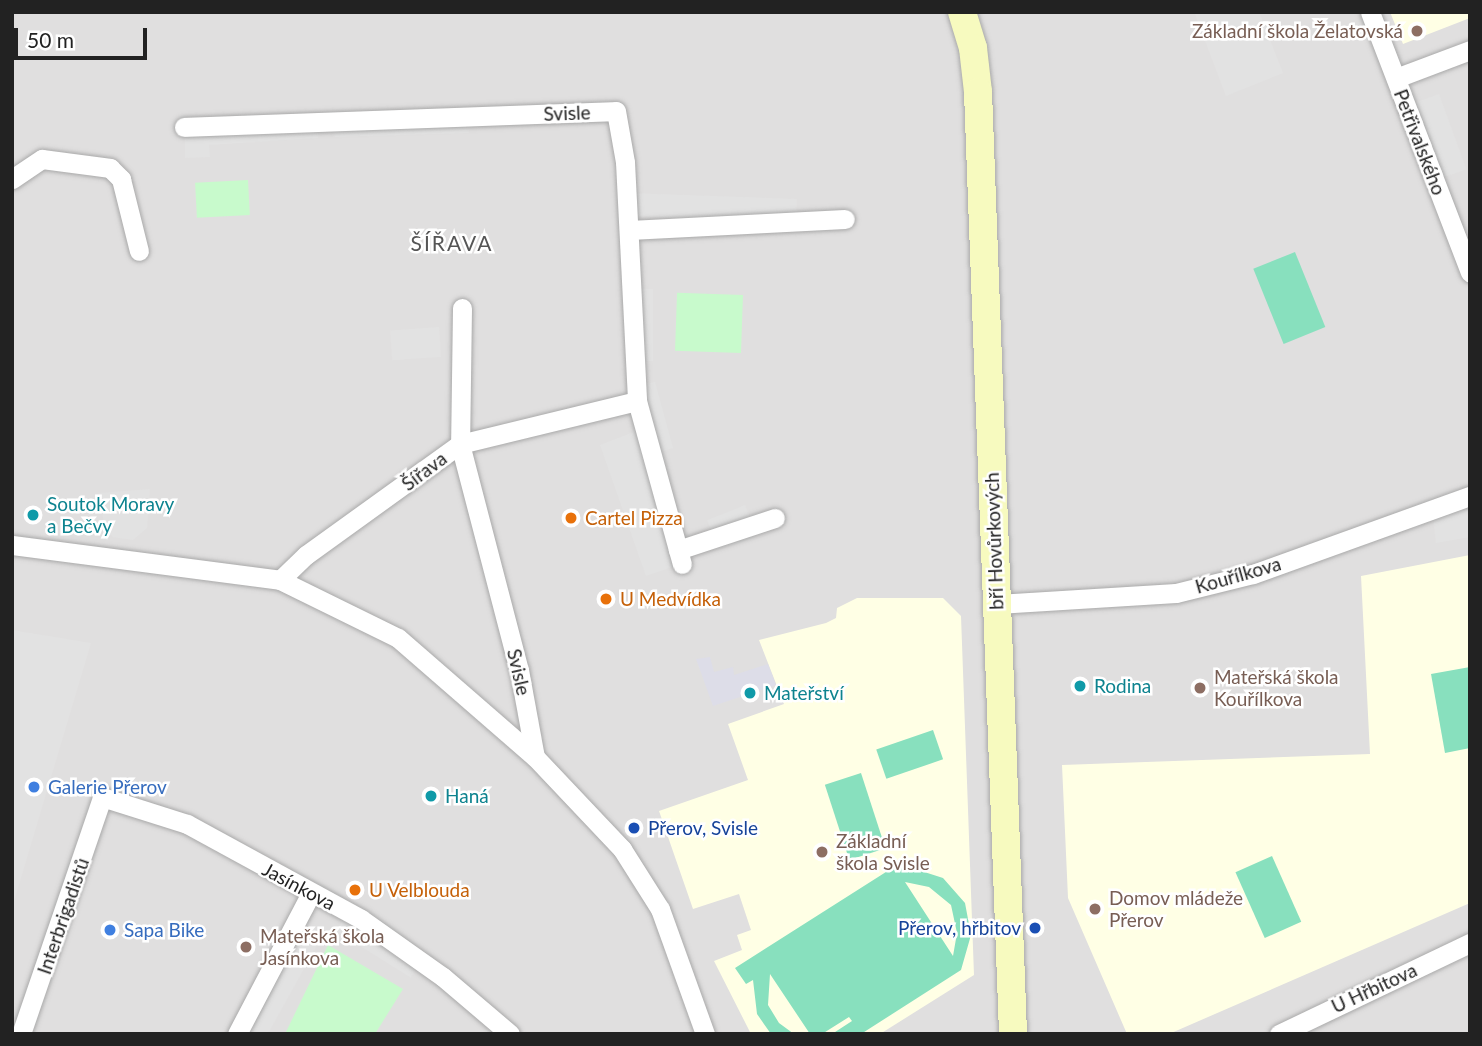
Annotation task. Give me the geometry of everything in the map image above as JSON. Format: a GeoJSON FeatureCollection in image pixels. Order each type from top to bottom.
{"type":"FeatureCollection","features":[{"type":"Feature","properties":{"kind":"main road","name":"bří Hovůrkových"},"geometry":{"type":"LineString","coordinates":[[962,12],[973,48]]}},
{"type":"Feature","properties":{"kind":"main road","name":"bří Hovůrkových"},"geometry":{"type":"LineString","coordinates":[[977,12],[973,48],[1013,1034]]}},
{"type":"Feature","properties":{"kind":"street","name":"Petřivalského"},"geometry":{"type":"LineString","coordinates":[[1370,12],[1470,272]]}},
{"type":"Feature","properties":{"kind":"street"},"geometry":{"type":"LineString","coordinates":[[1396,78],[1470,50]]}},
{"type":"Feature","properties":{"kind":"street","name":"Svisle"},"geometry":{"type":"LineString","coordinates":[[184,127],[616,111],[629,230],[637,401],[680,557],[775,518]]}},
{"type":"Feature","properties":{"kind":"street"},"geometry":{"type":"LineString","coordinates":[[12,179],[42,159],[110,168],[121,179],[139,251]]}},
{"type":"Feature","properties":{"kind":"street"},"geometry":{"type":"LineString","coordinates":[[629,230],[845,219]]}},
{"type":"Feature","properties":{"kind":"street","name":"Šířava"},"geometry":{"type":"LineString","coordinates":[[280,580],[306,555],[460,444],[462,308]]}},
{"type":"Feature","properties":{"kind":"street"},"geometry":{"type":"LineString","coordinates":[[460,444],[637,401]]}},
{"type":"Feature","properties":{"kind":"street","name":"Svisle"},"geometry":{"type":"LineString","coordinates":[[460,444],[521,680],[535,757]]}},
{"type":"Feature","properties":{"kind":"street","name":"Kouřílkova"},"geometry":{"type":"LineString","coordinates":[[997,604],[1176,593],[1251,574],[1470,496]]}},
{"type":"Feature","properties":{"kind":"street"},"geometry":{"type":"LineString","coordinates":[[12,545],[280,580],[398,638],[535,757],[622,849],[660,909],[705,1034]]}},
{"type":"Feature","properties":{"kind":"street","name":"Jasínkova"},"geometry":{"type":"LineString","coordinates":[[102,797],[187,824],[384,934],[510,1034]]}},
{"type":"Feature","properties":{"kind":"street","name":"Interbrigadistů"},"geometry":{"type":"LineString","coordinates":[[21,1034],[102,797]]}},
{"type":"Feature","properties":{"kind":"street"},"geometry":{"type":"LineString","coordinates":[[237,1034],[311,892]]}},
{"type":"Feature","properties":{"kind":"street","name":"U Hřbitova"},"geometry":{"type":"LineString","coordinates":[[1279,1034],[1470,943]]}},
{"type":"Feature","properties":{"kind":"shaded area"},"geometry":{"type":"Polygon","coordinates":[[[12,12],[1470,12],[1470,1034],[12,1034],[12,12]]]}},
{"type":"Feature","properties":{"kind":"shaded area"},"geometry":{"type":"Polygon","coordinates":[[[1259,12],[1283,73],[1226,96],[1195,14],[1259,12]]]}},
{"type":"Feature","properties":{"kind":"shaded area","name":"Základní škola Želatovská"},"geometry":{"type":"Polygon","coordinates":[[[1390,12],[1470,12],[1470,18],[1403,44],[1390,12]]]}},
{"type":"Feature","properties":{"kind":"shaded area"},"geometry":{"type":"Polygon","coordinates":[[[1439,94],[1466,169],[1434,181],[1407,106],[1439,94]]]}},
{"type":"Feature","properties":{"kind":"shaded area"},"geometry":{"type":"Polygon","coordinates":[[[468,119],[469,133],[335,137],[334,125],[468,119]]]}},
{"type":"Feature","properties":{"kind":"shaded area"},"geometry":{"type":"Polygon","coordinates":[[[319,124],[318,138],[209,145],[210,157],[185,158],[185,131],[319,124]]]}},
{"type":"Feature","properties":{"kind":"shaded area"},"geometry":{"type":"Polygon","coordinates":[[[628,193],[797,199],[796,222],[627,216],[628,193]]]}},
{"type":"Feature","properties":{"kind":"shaded area"},"geometry":{"type":"Polygon","coordinates":[[[632,289],[653,289],[653,361],[632,361],[632,289]]]}},
{"type":"Feature","properties":{"kind":"shaded area"},"geometry":{"type":"Polygon","coordinates":[[[439,327],[441,357],[392,360],[390,330],[439,327]]]}},
{"type":"Feature","properties":{"kind":"shaded area"},"geometry":{"type":"Polygon","coordinates":[[[655,382],[673,448],[652,455],[682,564],[646,576],[600,445],[644,428],[636,386],[655,382]]]}},
{"type":"Feature","properties":{"kind":"shaded area"},"geometry":{"type":"Polygon","coordinates":[[[150,489],[147,528],[133,540],[113,537],[105,530],[99,493],[150,489]]]}},
{"type":"Feature","properties":{"kind":"shaded area"},"geometry":{"type":"Polygon","coordinates":[[[1467,504],[1470,537],[1436,543],[1433,516],[1467,504]]]}},
{"type":"Feature","properties":{"kind":"shaded area"},"geometry":{"type":"Polygon","coordinates":[[[745,505],[753,525],[715,541],[707,520],[745,505]]]}},
{"type":"Feature","properties":{"kind":"shaded area"},"geometry":{"type":"Polygon","coordinates":[[[1470,555],[1470,903],[1169,1034],[1127,1034],[1068,898],[1062,765],[1370,754],[1361,576],[1470,555]]]}},
{"type":"Feature","properties":{"kind":"shaded area","name":"Základní škola Svisle"},"geometry":{"type":"Polygon","coordinates":[[[857,598],[943,598],[961,616],[974,975],[880,1034],[751,1034],[714,961],[742,950],[737,935],[751,930],[739,894],[693,909],[659,811],[748,780],[728,724],[784,704],[759,640],[826,623],[836,618],[837,608],[857,598]]]}},
{"type":"Feature","properties":{"kind":"shaded area","name":"Galerie Přerov"},"geometry":{"type":"Polygon","coordinates":[[[12,630],[91,643],[12,908],[12,630]]]}},
{"type":"Feature","properties":{"kind":"shaded area"},"geometry":{"type":"Polygon","coordinates":[[[710,657],[714,672],[733,667],[734,675],[768,664],[776,685],[713,706],[696,659],[710,657]]]}},
{"type":"Feature","properties":{"kind":"shaded area"},"geometry":{"type":"Polygon","coordinates":[[[343,920],[418,967],[411,978],[336,931],[343,920]]]}},
{"type":"Feature","properties":{"kind":"shaded area"},"geometry":{"type":"Polygon","coordinates":[[[298,932],[318,943],[268,1034],[243,1032],[298,932]]]}},
{"type":"Feature","properties":{"kind":"green space"},"geometry":{"type":"Polygon","coordinates":[[[248,180],[250,215],[197,218],[195,183],[248,180]]]}},
{"type":"Feature","properties":{"kind":"green space"},"geometry":{"type":"Polygon","coordinates":[[[1295,252],[1325,327],[1284,344],[1253,269],[1295,252]]]}},
{"type":"Feature","properties":{"kind":"green space"},"geometry":{"type":"Polygon","coordinates":[[[677,293],[743,295],[741,353],[675,351],[677,293]]]}},
{"type":"Feature","properties":{"kind":"green space"},"geometry":{"type":"Polygon","coordinates":[[[1470,667],[1470,748],[1445,753],[1431,674],[1470,667]]]}},
{"type":"Feature","properties":{"kind":"green space"},"geometry":{"type":"Polygon","coordinates":[[[933,730],[943,759],[886,779],[876,750],[933,730]]]}},
{"type":"Feature","properties":{"kind":"green space"},"geometry":{"type":"Polygon","coordinates":[[[861,773],[885,848],[849,860],[825,785],[861,773]]]}},
{"type":"Feature","properties":{"kind":"green space"},"geometry":{"type":"Polygon","coordinates":[[[1272,856],[1301,922],[1265,938],[1235,872],[1272,856]]]}},
{"type":"Feature","properties":{"kind":"green space"},"geometry":{"type":"Polygon","coordinates":[[[908,858],[915,869],[943,878],[965,903],[971,935],[961,970],[861,1034],[832,1034],[852,1021],[849,1017],[822,1034],[810,1034],[770,974],[768,1005],[779,1023],[794,1034],[771,1034],[757,1014],[753,980],[746,984],[735,968],[908,858]],[[905,882],[953,956],[957,933],[951,905],[929,887],[905,882]]]}},
{"type":"Feature","properties":{"kind":"green space"},"geometry":{"type":"Polygon","coordinates":[[[328,945],[403,989],[375,1034],[285,1034],[328,945]]]}},
{"type":"Feature","properties":{"kind":"place","name":"Základní škola Želatovská"},"geometry":{"type":"Point","coordinates":[1417,31]}},
{"type":"Feature","properties":{"kind":"place","name":"Soutok Moravy a Bečvy"},"geometry":{"type":"Point","coordinates":[33,515]}},
{"type":"Feature","properties":{"kind":"place","name":"Cartel Pizza"},"geometry":{"type":"Point","coordinates":[571,518]}},
{"type":"Feature","properties":{"kind":"place","name":"U Medvídka"},"geometry":{"type":"Point","coordinates":[606,599]}},
{"type":"Feature","properties":{"kind":"place","name":"Rodina"},"geometry":{"type":"Point","coordinates":[1080,686]}},
{"type":"Feature","properties":{"kind":"place","name":"Mateřská škola Kouřílkova"},"geometry":{"type":"Point","coordinates":[1200,688]}},
{"type":"Feature","properties":{"kind":"place","name":"Mateřství"},"geometry":{"type":"Point","coordinates":[750,693]}},
{"type":"Feature","properties":{"kind":"place","name":"Galerie Přerov"},"geometry":{"type":"Point","coordinates":[34,787]}},
{"type":"Feature","properties":{"kind":"place","name":"Haná"},"geometry":{"type":"Point","coordinates":[431,796]}},
{"type":"Feature","properties":{"kind":"place","name":"Přerov, Svisle"},"geometry":{"type":"Point","coordinates":[634,828]}},
{"type":"Feature","properties":{"kind":"place","name":"Základní škola Svisle"},"geometry":{"type":"Point","coordinates":[822,852]}},
{"type":"Feature","properties":{"kind":"place","name":"U Velblouda"},"geometry":{"type":"Point","coordinates":[355,890]}},
{"type":"Feature","properties":{"kind":"place","name":"Domov mládeže Přerov"},"geometry":{"type":"Point","coordinates":[1095,909]}},
{"type":"Feature","properties":{"kind":"place","name":"Přerov, hřbitov"},"geometry":{"type":"Point","coordinates":[1035,928]}},
{"type":"Feature","properties":{"kind":"place","name":"Sapa Bike"},"geometry":{"type":"Point","coordinates":[110,930]}},
{"type":"Feature","properties":{"kind":"place","name":"Mateřská škola Jasínkova"},"geometry":{"type":"Point","coordinates":[246,947]}},
{"type":"Feature","properties":{"kind":"district","name":"ŠÍŘAVA"},"geometry":{"type":"Point","coordinates":[452,243]}}]}
